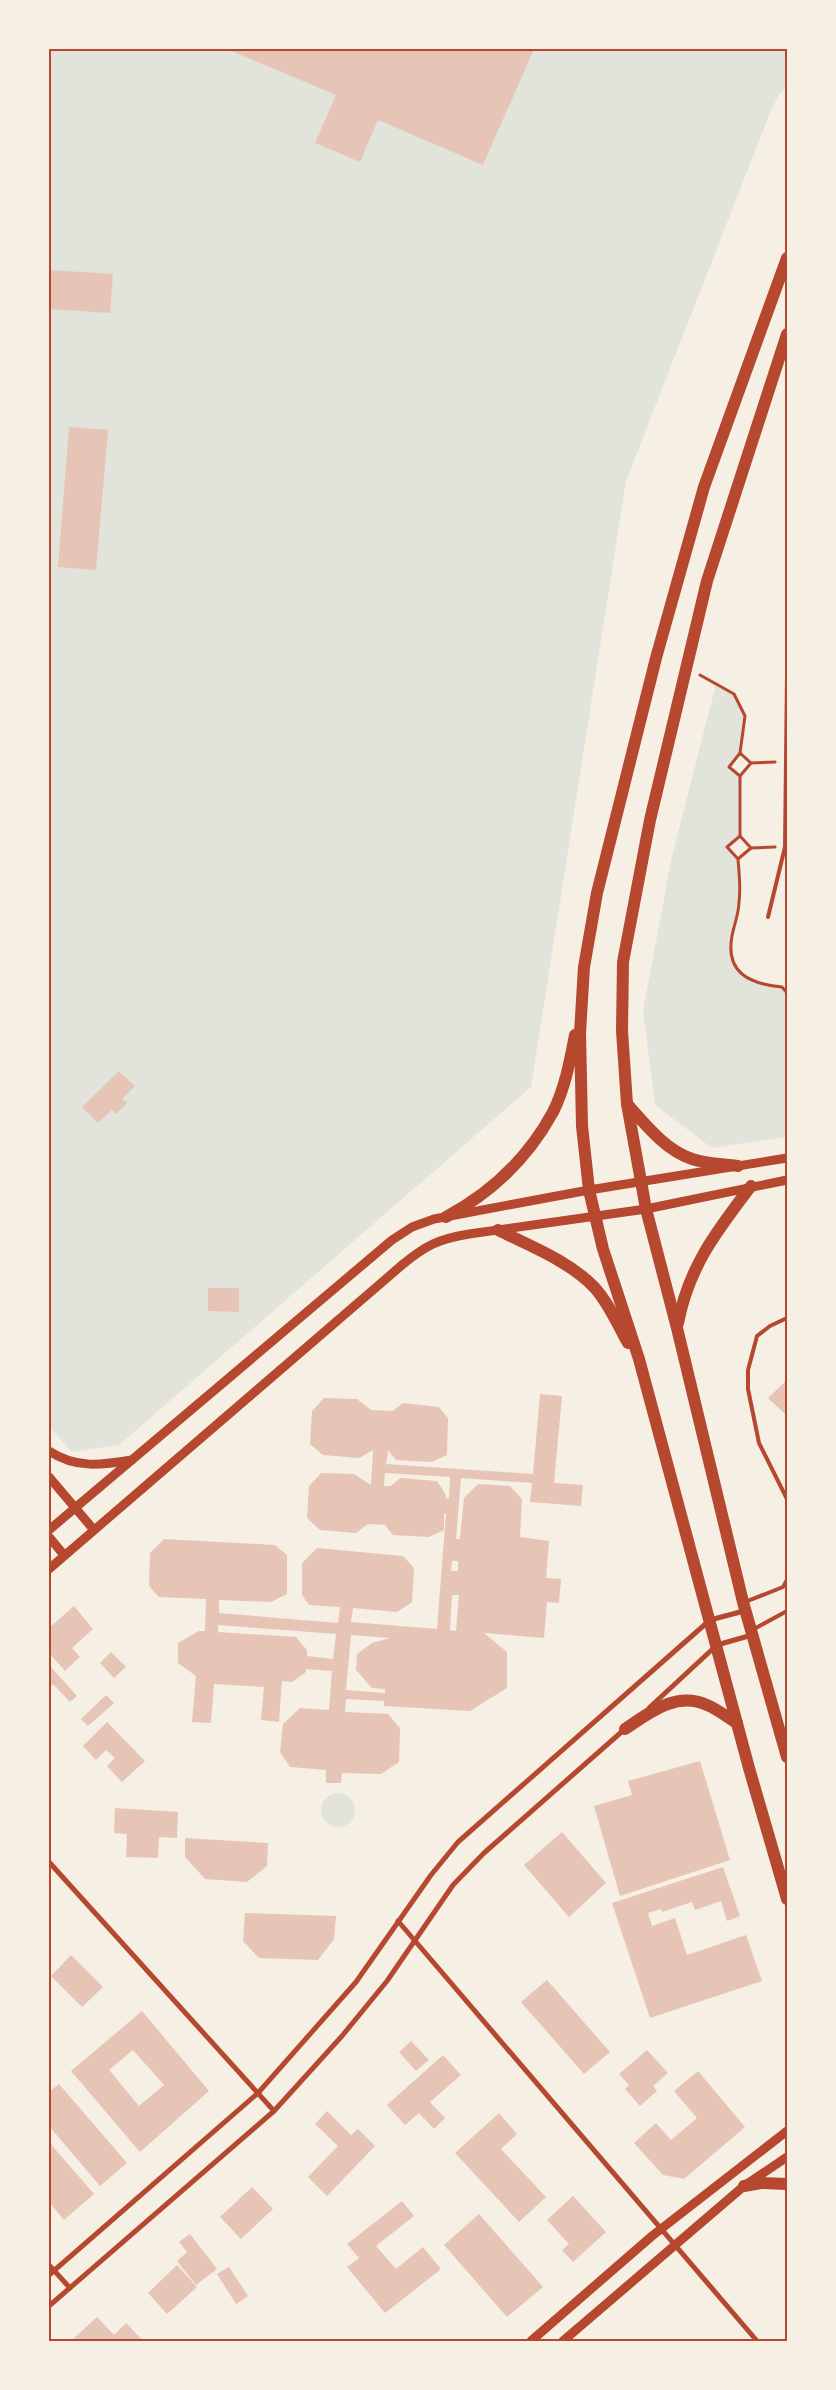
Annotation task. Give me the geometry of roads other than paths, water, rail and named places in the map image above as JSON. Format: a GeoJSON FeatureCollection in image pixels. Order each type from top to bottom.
{"type":"FeatureCollection","features":[{"type":"Feature","properties":{"kind":"main road"},"geometry":{"type":"LineString","coordinates":[[787,258],[704,487],[678,578],[597,893],[584,968],[581,1009],[582,1126],[589,1190],[604,1249],[639,1360],[737,1723],[787,1899]]}},
{"type":"Feature","properties":{"kind":"main road"},"geometry":{"type":"LineString","coordinates":[[787,334],[707,581],[686,666],[650,820],[623,962],[622,1030],[627,1104],[646,1209],[677,1328],[744,1606],[787,1756]]}},
{"type":"Feature","properties":{"kind":"main road"},"geometry":{"type":"LineString","coordinates":[[446,1217],[491,1189],[522,1158],[548,1120],[562,1089],[581,1009]]}},
{"type":"Feature","properties":{"kind":"main road"},"geometry":{"type":"LineString","coordinates":[[627,1104],[648,1128],[670,1148],[692,1159],[738,1166]]}},
{"type":"Feature","properties":{"kind":"main road"},"geometry":{"type":"LineString","coordinates":[[677,1328],[682,1301],[692,1272],[713,1237],[752,1186]]}},
{"type":"Feature","properties":{"kind":"main road"},"geometry":{"type":"LineString","coordinates":[[498,1230],[577,1272],[594,1287],[639,1360]]}},
{"type":"Feature","properties":{"kind":"main road"},"geometry":{"type":"LineString","coordinates":[[625,1729],[662,1705],[677,1701],[706,1704],[737,1723]]}},
{"type":"Feature","properties":{"kind":"main road"},"geometry":{"type":"LineString","coordinates":[[744,2186],[761,2183],[787,2184]]}},
{"type":"Feature","properties":{"kind":"street"},"geometry":{"type":"LineString","coordinates":[[49,1530],[392,1240],[412,1227],[446,1217],[589,1190],[787,1158]]}},
{"type":"Feature","properties":{"kind":"street"},"geometry":{"type":"LineString","coordinates":[[49,1569],[420,1250],[443,1239],[646,1209],[787,1180]]}},
{"type":"Feature","properties":{"kind":"street"},"geometry":{"type":"LineString","coordinates":[[49,1451],[61,1459],[82,1465],[134,1460]]}},
{"type":"Feature","properties":{"kind":"street"},"geometry":{"type":"LineString","coordinates":[[49,1478],[74,1510],[94,1530]]}},
{"type":"Feature","properties":{"kind":"street"},"geometry":{"type":"LineString","coordinates":[[49,1537],[64,1555]]}},
{"type":"Feature","properties":{"kind":"street"},"geometry":{"type":"LineString","coordinates":[[51,2273],[258,2093],[356,1982],[431,1874],[458,1842],[710,1620],[744,1606]]}},
{"type":"Feature","properties":{"kind":"street"},"geometry":{"type":"LineString","coordinates":[[49,2306],[274,2110],[348,2029],[387,1981],[453,1885],[484,1853],[717,1645],[752,1633]]}},
{"type":"Feature","properties":{"kind":"street"},"geometry":{"type":"LineString","coordinates":[[49,1862],[274,2110]]}},
{"type":"Feature","properties":{"kind":"street"},"geometry":{"type":"LineString","coordinates":[[398,1921],[660,2230],[757,2341]]}},
{"type":"Feature","properties":{"kind":"street"},"geometry":{"type":"LineString","coordinates":[[531,2341],[660,2230],[725,2177],[787,2131]]}},
{"type":"Feature","properties":{"kind":"street"},"geometry":{"type":"LineString","coordinates":[[563,2341],[744,2186],[787,2157]]}},
{"type":"Feature","properties":{"kind":"street"},"geometry":{"type":"LineString","coordinates":[[49,2266],[51,2273],[70,2288]]}},
{"type":"Feature","properties":{"kind":"lane"},"geometry":{"type":"LineString","coordinates":[[768,917],[785,847],[787,675]]}},
{"type":"Feature","properties":{"kind":"lane"},"geometry":{"type":"LineString","coordinates":[[787,1318],[770,1326],[757,1336],[748,1370],[748,1389],[759,1443],[787,1499]]}},
{"type":"Feature","properties":{"kind":"lane"},"geometry":{"type":"LineString","coordinates":[[744,1606],[783,1587],[787,1580]]}},
{"type":"Feature","properties":{"kind":"lane"},"geometry":{"type":"LineString","coordinates":[[752,1633],[787,1611]]}}]}
